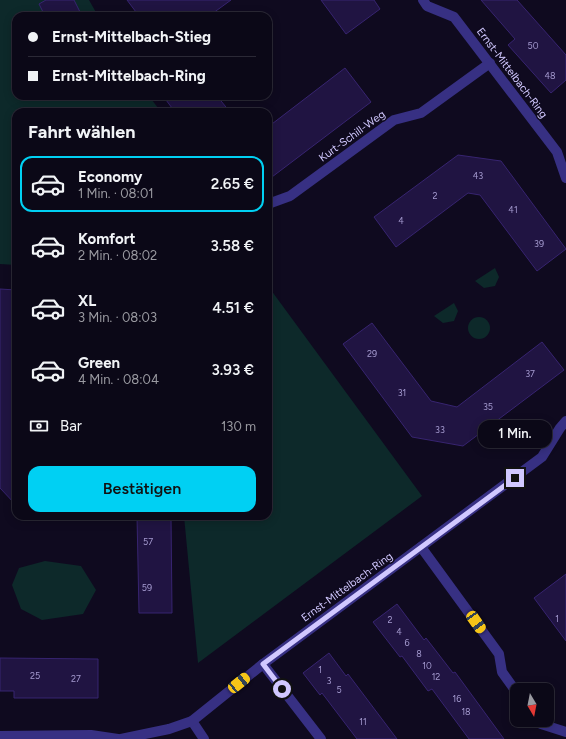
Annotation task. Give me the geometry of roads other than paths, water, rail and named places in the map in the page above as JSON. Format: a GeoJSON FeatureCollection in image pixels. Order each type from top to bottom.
{"type":"FeatureCollection","features":[{"type":"Feature","properties":{"kind":"street","name":"Ernst-Mittelbach-Ring"},"geometry":{"type":"LineString","coordinates":[[423,0],[427,6],[454,17],[557,152],[566,178]]}},
{"type":"Feature","properties":{"kind":"street","name":"Kurt-Schill-Weg"},"geometry":{"type":"LineString","coordinates":[[272,203],[290,196],[394,120],[421,113],[490,63]]}},
{"type":"Feature","properties":{"kind":"street","name":"Ernst-Mittelbach-Ring"},"geometry":{"type":"LineString","coordinates":[[0,736],[91,735],[119,739],[169,729],[192,721],[263,664],[542,457],[566,421]]}},
{"type":"Feature","properties":{"kind":"street"},"geometry":{"type":"LineString","coordinates":[[421,547],[499,654],[502,672],[510,683]]}},
{"type":"Feature","properties":{"kind":"street"},"geometry":{"type":"LineString","coordinates":[[263,664],[321,739]]}},
{"type":"Feature","properties":{"kind":"street"},"geometry":{"type":"LineString","coordinates":[[192,721],[204,739]]}},
{"type":"Feature","properties":{"kind":"street"},"geometry":{"type":"LineString","coordinates":[[550,727],[566,732]]}}]}
